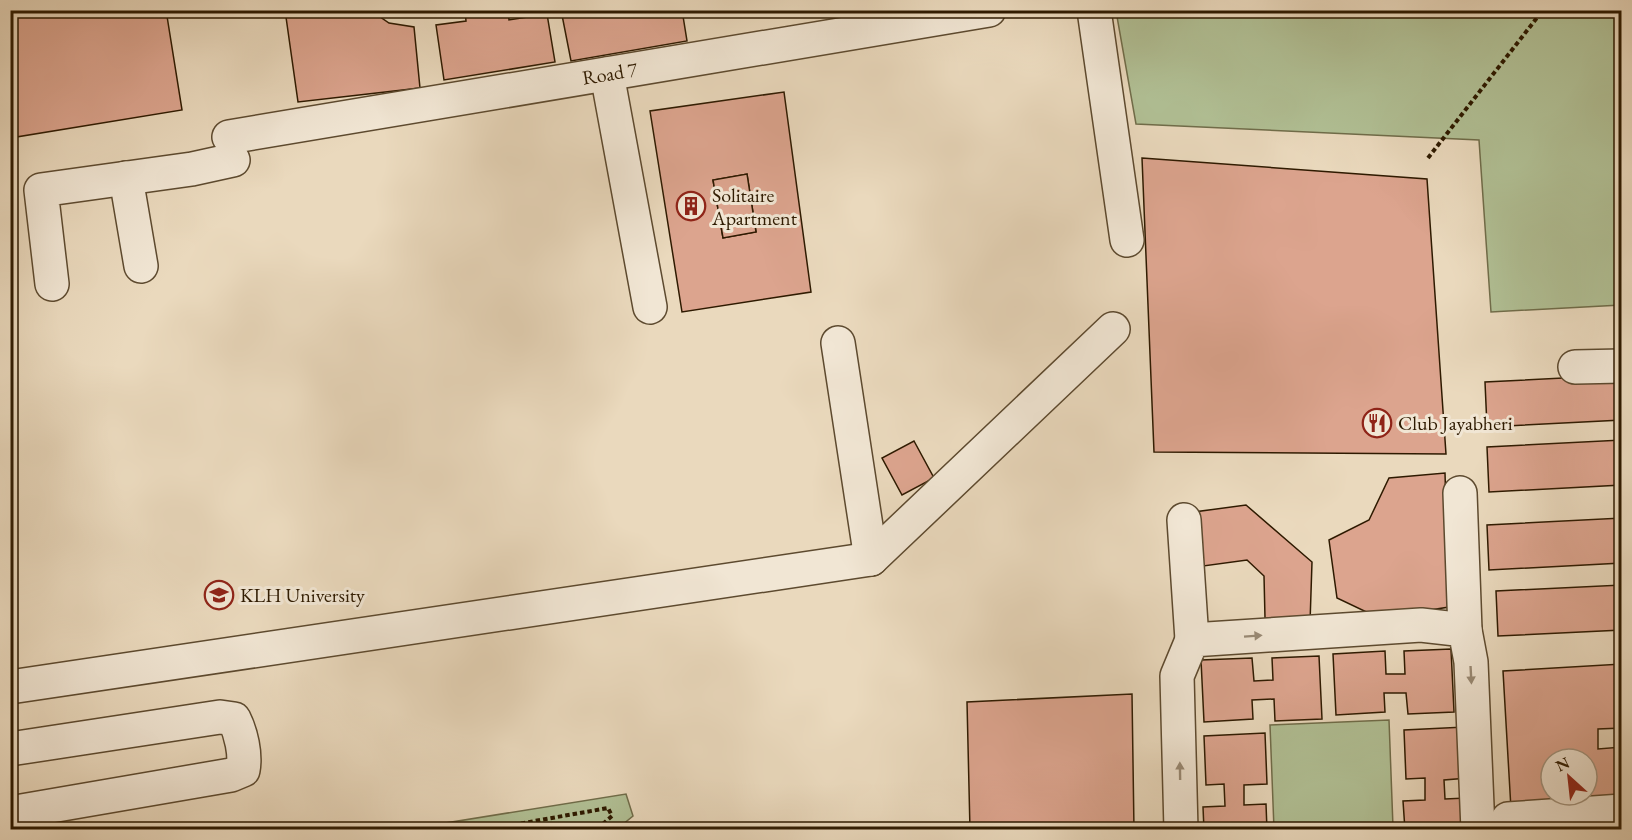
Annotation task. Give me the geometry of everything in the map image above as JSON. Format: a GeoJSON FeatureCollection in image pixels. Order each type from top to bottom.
{"type":"FeatureCollection","features":[{"type":"Feature","properties":{"kind":"street","name":"Road 7"},"geometry":{"type":"LineString","coordinates":[[52,284],[41,190],[192,169],[231,148],[607,74],[948,14],[989,10]]}},
{"type":"Feature","properties":{"kind":"street"},"geometry":{"type":"LineString","coordinates":[[1094,10],[1127,240]]}},
{"type":"Feature","properties":{"kind":"street"},"geometry":{"type":"LineString","coordinates":[[607,74],[650,307]]}},
{"type":"Feature","properties":{"kind":"street"},"geometry":{"type":"LineString","coordinates":[[126,178],[141,266]]}},
{"type":"Feature","properties":{"kind":"street"},"geometry":{"type":"LineString","coordinates":[[10,687],[871,560],[1113,329]]}},
{"type":"Feature","properties":{"kind":"street"},"geometry":{"type":"LineString","coordinates":[[838,343],[871,560]]}},
{"type":"Feature","properties":{"kind":"street"},"geometry":{"type":"LineString","coordinates":[[1575,368],[1622,366]]}},
{"type":"Feature","properties":{"kind":"street"},"geometry":{"type":"LineString","coordinates":[[1460,493],[1465,630],[1493,824],[1622,811]]}},
{"type":"Feature","properties":{"kind":"street"},"geometry":{"type":"LineString","coordinates":[[1181,830],[1177,676],[1192,640],[1184,520]]}},
{"type":"Feature","properties":{"kind":"street"},"geometry":{"type":"LineString","coordinates":[[1192,640],[1421,625],[1465,630]]}},
{"type":"Feature","properties":{"kind":"street"},"geometry":{"type":"LineString","coordinates":[[10,749],[220,717],[234,719],[238,728],[244,761],[243,770],[231,775],[10,813]]}},
{"type":"Feature","properties":{"kind":"path"},"geometry":{"type":"LineString","coordinates":[[1428,158],[1543,10]]}},
{"type":"Feature","properties":{"kind":"path"},"geometry":{"type":"LineString","coordinates":[[484,830],[608,808],[612,816],[597,830]]}},
{"type":"Feature","properties":{"kind":"green space"},"geometry":{"type":"Polygon","coordinates":[[[1116,11],[1621,11],[1621,305],[1491,312],[1479,140],[1136,124],[1116,11]]]}},
{"type":"Feature","properties":{"kind":"green space"},"geometry":{"type":"Polygon","coordinates":[[[1389,720],[1393,827],[1274,829],[1270,725],[1389,720]]]}},
{"type":"Feature","properties":{"kind":"green space"},"geometry":{"type":"Polygon","coordinates":[[[626,794],[633,816],[617,829],[408,829],[626,794]]]}},
{"type":"Feature","properties":{"kind":"building"},"geometry":{"type":"Polygon","coordinates":[[[10,10],[166,10],[182,110],[10,138],[10,10]]]}},
{"type":"Feature","properties":{"kind":"building"},"geometry":{"type":"Polygon","coordinates":[[[285,10],[370,10],[389,23],[414,27],[420,88],[298,102],[285,10]]]}},
{"type":"Feature","properties":{"kind":"building"},"geometry":{"type":"Polygon","coordinates":[[[465,10],[508,10],[509,20],[547,14],[555,62],[444,80],[436,25],[466,21],[465,10]]]}},
{"type":"Feature","properties":{"kind":"building"},"geometry":{"type":"Polygon","coordinates":[[[561,10],[682,10],[687,41],[571,61],[561,10]]]}},
{"type":"Feature","properties":{"kind":"building","name":"Solitaire Apartment"},"geometry":{"type":"Polygon","coordinates":[[[784,92],[811,292],[682,312],[650,111],[784,92]],[[747,174],[713,180],[723,238],[756,232],[747,174]]]}},
{"type":"Feature","properties":{"kind":"building"},"geometry":{"type":"Polygon","coordinates":[[[1142,158],[1427,179],[1446,454],[1154,452],[1142,158]]]}},
{"type":"Feature","properties":{"kind":"building"},"geometry":{"type":"Polygon","coordinates":[[[747,174],[756,232],[723,238],[713,180],[747,174]]]}},
{"type":"Feature","properties":{"kind":"building"},"geometry":{"type":"Polygon","coordinates":[[[1622,375],[1622,420],[1487,427],[1485,382],[1622,375]]]}},
{"type":"Feature","properties":{"kind":"building"},"geometry":{"type":"Polygon","coordinates":[[[1622,440],[1622,485],[1489,492],[1487,447],[1622,440]]]}},
{"type":"Feature","properties":{"kind":"building"},"geometry":{"type":"Polygon","coordinates":[[[914,441],[934,478],[902,495],[882,458],[914,441]]]}},
{"type":"Feature","properties":{"kind":"building"},"geometry":{"type":"Polygon","coordinates":[[[1445,473],[1449,607],[1379,618],[1337,598],[1329,540],[1369,520],[1389,478],[1445,473]]]}},
{"type":"Feature","properties":{"kind":"building"},"geometry":{"type":"Polygon","coordinates":[[[1246,505],[1312,562],[1310,623],[1265,618],[1264,576],[1247,560],[1196,567],[1194,512],[1246,505]]]}},
{"type":"Feature","properties":{"kind":"building"},"geometry":{"type":"Polygon","coordinates":[[[1622,518],[1622,563],[1489,570],[1487,525],[1622,518]]]}},
{"type":"Feature","properties":{"kind":"building"},"geometry":{"type":"Polygon","coordinates":[[[1622,585],[1622,630],[1498,636],[1496,591],[1622,585]]]}},
{"type":"Feature","properties":{"kind":"building"},"geometry":{"type":"Polygon","coordinates":[[[1451,649],[1454,712],[1408,714],[1406,693],[1384,693],[1385,712],[1336,715],[1333,654],[1385,651],[1386,674],[1405,674],[1404,651],[1451,649]]]}},
{"type":"Feature","properties":{"kind":"building"},"geometry":{"type":"Polygon","coordinates":[[[1319,656],[1322,719],[1275,721],[1274,699],[1252,700],[1253,719],[1204,722],[1201,660],[1252,658],[1254,681],[1273,680],[1272,658],[1319,656]]]}},
{"type":"Feature","properties":{"kind":"building"},"geometry":{"type":"Polygon","coordinates":[[[1622,664],[1622,728],[1598,729],[1598,747],[1539,747],[1539,807],[1543,807],[1511,809],[1503,671],[1622,664]]]}},
{"type":"Feature","properties":{"kind":"building"},"geometry":{"type":"Polygon","coordinates":[[[1132,694],[1134,830],[970,830],[967,702],[1132,694]]]}},
{"type":"Feature","properties":{"kind":"building"},"geometry":{"type":"Polygon","coordinates":[[[1465,727],[1468,778],[1444,780],[1445,799],[1466,798],[1468,830],[1405,830],[1403,801],[1425,800],[1425,778],[1406,779],[1404,730],[1465,727]]]}},
{"type":"Feature","properties":{"kind":"building"},"geometry":{"type":"Polygon","coordinates":[[[1265,733],[1267,784],[1244,785],[1244,805],[1266,804],[1267,830],[1204,830],[1203,807],[1225,806],[1224,784],[1206,785],[1204,736],[1265,733]]]}},
{"type":"Feature","properties":{"kind":"building"},"geometry":{"type":"Polygon","coordinates":[[[1622,747],[1622,802],[1599,803],[1599,749],[1622,747]]]}},
{"type":"Feature","properties":{"kind":"place","name":"Solitaire Apartment"},"geometry":{"type":"Point","coordinates":[691,206]}},
{"type":"Feature","properties":{"kind":"place","name":"Club Jayabheri"},"geometry":{"type":"Point","coordinates":[1377,423]}},
{"type":"Feature","properties":{"kind":"place","name":"KLH University"},"geometry":{"type":"Point","coordinates":[219,595]}}]}
